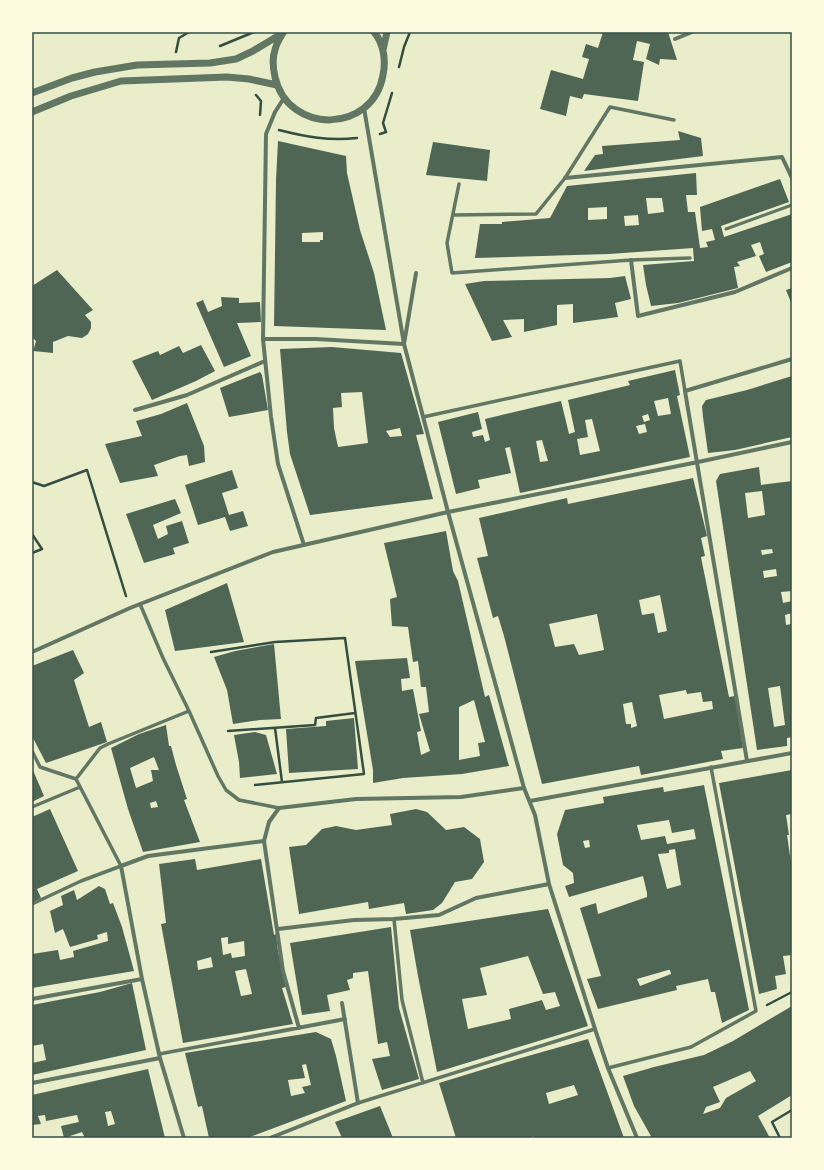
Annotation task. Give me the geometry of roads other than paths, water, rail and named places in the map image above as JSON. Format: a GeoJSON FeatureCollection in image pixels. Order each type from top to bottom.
{"type":"FeatureCollection","features":[{"type":"Feature","properties":{"kind":"street"},"geometry":{"type":"LineString","coordinates":[[283,32],[275,50],[273,67],[277,85],[284,98],[297,110],[313,118],[331,120],[348,117],[364,108],[375,96],[382,82],[385,66],[383,50],[374,32]]}},
{"type":"Feature","properties":{"kind":"street"},"geometry":{"type":"LineString","coordinates":[[32,93],[72,78],[95,72],[137,65],[210,63],[236,59],[283,32]]}},
{"type":"Feature","properties":{"kind":"street"},"geometry":{"type":"LineString","coordinates":[[383,50],[387,32]]}},
{"type":"Feature","properties":{"kind":"street"},"geometry":{"type":"LineString","coordinates":[[675,39],[692,32]]}},
{"type":"Feature","properties":{"kind":"street"},"geometry":{"type":"LineString","coordinates":[[32,112],[71,96],[121,81],[227,77],[249,79],[277,85]]}},
{"type":"Feature","properties":{"kind":"street"},"geometry":{"type":"LineString","coordinates":[[284,98],[275,112],[266,134],[263,339],[271,417],[278,464],[304,545]]}},
{"type":"Feature","properties":{"kind":"street"},"geometry":{"type":"LineString","coordinates":[[454,215],[536,214],[565,178],[610,107],[674,120]]}},
{"type":"Feature","properties":{"kind":"street"},"geometry":{"type":"LineString","coordinates":[[364,108],[404,344],[448,512],[524,788],[535,815],[549,884],[608,1068],[637,1138]]}},
{"type":"Feature","properties":{"kind":"street"},"geometry":{"type":"LineString","coordinates":[[565,178],[782,157],[792,178]]}},
{"type":"Feature","properties":{"kind":"street"},"geometry":{"type":"LineString","coordinates":[[459,184],[454,215],[447,243],[452,273],[631,260],[690,258]]}},
{"type":"Feature","properties":{"kind":"street"},"geometry":{"type":"LineString","coordinates":[[631,260],[638,316],[735,292],[792,268]]}},
{"type":"Feature","properties":{"kind":"street"},"geometry":{"type":"LineString","coordinates":[[404,344],[416,274]]}},
{"type":"Feature","properties":{"kind":"street"},"geometry":{"type":"LineString","coordinates":[[263,339],[316,339],[404,344]]}},
{"type":"Feature","properties":{"kind":"street"},"geometry":{"type":"LineString","coordinates":[[685,391],[792,359]]}},
{"type":"Feature","properties":{"kind":"street"},"geometry":{"type":"LineString","coordinates":[[135,410],[188,395],[266,361]]}},
{"type":"Feature","properties":{"kind":"street"},"geometry":{"type":"LineString","coordinates":[[423,417],[680,361],[747,761]]}},
{"type":"Feature","properties":{"kind":"street"},"geometry":{"type":"LineString","coordinates":[[32,652],[130,608],[273,552],[448,512],[792,442]]}},
{"type":"Feature","properties":{"kind":"street"},"geometry":{"type":"LineString","coordinates":[[140,604],[162,658],[189,711],[218,776],[226,790],[239,800],[279,808],[356,799],[461,797],[524,788]]}},
{"type":"Feature","properties":{"kind":"street"},"geometry":{"type":"LineString","coordinates":[[76,779],[100,748],[189,711]]}},
{"type":"Feature","properties":{"kind":"street"},"geometry":{"type":"LineString","coordinates":[[32,751],[40,767],[76,779],[121,866],[142,979],[160,1056],[184,1138]]}},
{"type":"Feature","properties":{"kind":"street"},"geometry":{"type":"LineString","coordinates":[[530,801],[792,753]]}},
{"type":"Feature","properties":{"kind":"street"},"geometry":{"type":"LineString","coordinates":[[608,1068],[691,1047],[756,1012],[711,767]]}},
{"type":"Feature","properties":{"kind":"street"},"geometry":{"type":"LineString","coordinates":[[32,807],[80,787]]}},
{"type":"Feature","properties":{"kind":"street"},"geometry":{"type":"LineString","coordinates":[[279,808],[269,822],[264,841],[278,929],[283,972],[298,1028]]}},
{"type":"Feature","properties":{"kind":"street"},"geometry":{"type":"LineString","coordinates":[[32,904],[81,882],[148,856],[264,841]]}},
{"type":"Feature","properties":{"kind":"street"},"geometry":{"type":"LineString","coordinates":[[278,929],[354,920],[394,919],[439,915],[476,898],[549,884]]}},
{"type":"Feature","properties":{"kind":"street"},"geometry":{"type":"LineString","coordinates":[[394,919],[402,1000],[423,1083]]}},
{"type":"Feature","properties":{"kind":"street"},"geometry":{"type":"LineString","coordinates":[[32,998],[142,979]]}},
{"type":"Feature","properties":{"kind":"street"},"geometry":{"type":"LineString","coordinates":[[342,1003],[358,1103]]}},
{"type":"Feature","properties":{"kind":"street"},"geometry":{"type":"LineString","coordinates":[[32,1083],[245,1038],[345,1019]]}},
{"type":"Feature","properties":{"kind":"street"},"geometry":{"type":"LineString","coordinates":[[270,1138],[358,1103],[595,1029]]}},
{"type":"Feature","properties":{"kind":"lane"},"geometry":{"type":"LineString","coordinates":[[726,230],[792,205]]}}]}
